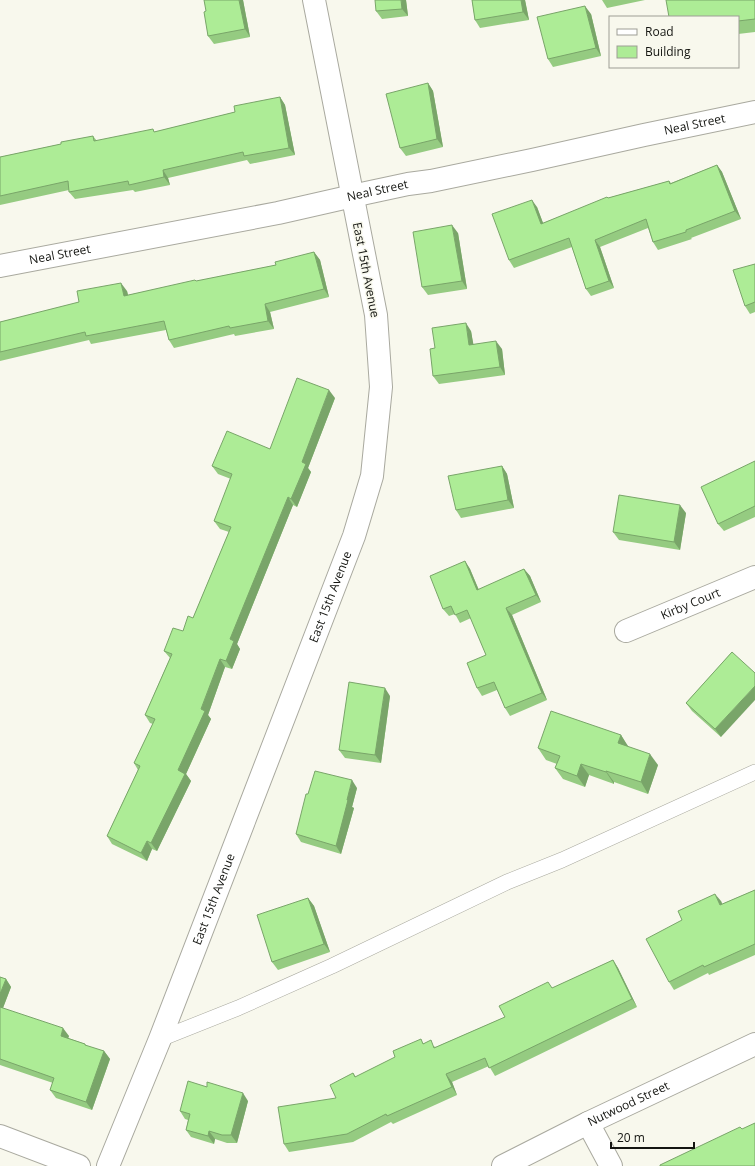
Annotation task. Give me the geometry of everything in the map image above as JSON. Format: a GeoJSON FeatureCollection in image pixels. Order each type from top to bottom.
{"type":"FeatureCollection","features":[{"type":"Feature","properties":{"kind":"street","name":"East 15th Avenue"},"geometry":{"type":"LineString","coordinates":[[108,1166],[160,1039],[354,536],[372,476],[381,387],[376,315],[314,0]]}},
{"type":"Feature","properties":{"kind":"street","name":"Neal Street"},"geometry":{"type":"LineString","coordinates":[[0,266],[278,213],[352,196],[532,160],[755,112]]}},
{"type":"Feature","properties":{"kind":"street","name":"Kirby Court"},"geometry":{"type":"LineString","coordinates":[[626,631],[755,577]]}},
{"type":"Feature","properties":{"kind":"street","name":"Nutwood Street"},"geometry":{"type":"LineString","coordinates":[[503,1166],[588,1123],[755,1044]]}},
{"type":"Feature","properties":{"kind":"street"},"geometry":{"type":"LineString","coordinates":[[588,1123],[612,1166]]}},
{"type":"Feature","properties":{"kind":"street"},"geometry":{"type":"LineString","coordinates":[[0,1136],[79,1166]]}},
{"type":"Feature","properties":{"kind":"lane"},"geometry":{"type":"LineString","coordinates":[[160,1039],[238,1008],[310,976],[507,882],[562,860],[755,772]]}},
{"type":"Feature","properties":{"kind":"building"},"geometry":{"type":"Polygon","coordinates":[[[204,0],[239,0],[245,29],[208,36],[204,12],[206,11],[204,0]]]}},
{"type":"Feature","properties":{"kind":"building"},"geometry":{"type":"Polygon","coordinates":[[[375,0],[401,0],[402,9],[376,11],[375,0]]]}},
{"type":"Feature","properties":{"kind":"building"},"geometry":{"type":"Polygon","coordinates":[[[472,0],[521,0],[523,12],[475,20],[472,0]]]}},
{"type":"Feature","properties":{"kind":"building"},"geometry":{"type":"Polygon","coordinates":[[[666,0],[755,0],[755,19],[739,21],[739,16],[669,16],[666,0]]]}},
{"type":"Feature","properties":{"kind":"building"},"geometry":{"type":"Polygon","coordinates":[[[585,6],[596,48],[548,59],[537,17],[585,6]]]}},
{"type":"Feature","properties":{"kind":"building"},"geometry":{"type":"Polygon","coordinates":[[[428,83],[437,139],[400,148],[386,94],[428,83]]]}},
{"type":"Feature","properties":{"kind":"building"},"geometry":{"type":"Polygon","coordinates":[[[280,97],[289,148],[244,156],[243,152],[163,170],[164,177],[129,185],[128,181],[69,192],[68,181],[0,196],[0,157],[93,136],[94,141],[153,129],[154,132],[235,112],[234,106],[280,97]]]}},
{"type":"Feature","properties":{"kind":"building"},"geometry":{"type":"Polygon","coordinates":[[[717,165],[735,211],[686,230],[686,232],[653,242],[646,219],[595,240],[609,281],[586,289],[569,238],[509,260],[492,214],[532,200],[541,224],[607,197],[608,198],[669,181],[670,184],[717,165]]]}},
{"type":"Feature","properties":{"kind":"building"},"geometry":{"type":"Polygon","coordinates":[[[452,225],[462,281],[422,287],[413,232],[452,225]]]}},
{"type":"Feature","properties":{"kind":"building"},"geometry":{"type":"Polygon","coordinates":[[[314,252],[324,289],[265,304],[268,321],[230,328],[229,326],[169,340],[164,321],[86,336],[85,332],[0,352],[0,322],[79,302],[77,291],[121,283],[124,296],[195,280],[276,265],[275,262],[314,252]]]}},
{"type":"Feature","properties":{"kind":"building"},"geometry":{"type":"Polygon","coordinates":[[[755,264],[755,302],[745,306],[733,270],[755,264]]]}},
{"type":"Feature","properties":{"kind":"building"},"geometry":{"type":"Polygon","coordinates":[[[466,323],[469,345],[496,341],[500,367],[433,376],[430,349],[435,348],[432,328],[466,323]]]}},
{"type":"Feature","properties":{"kind":"building"},"geometry":{"type":"Polygon","coordinates":[[[297,378],[329,390],[302,462],[306,464],[291,499],[288,497],[230,639],[234,641],[226,661],[220,659],[201,709],[205,711],[178,770],[185,774],[151,843],[147,841],[141,853],[107,836],[140,766],[134,763],[155,719],[145,715],[172,654],[164,651],[173,628],[183,631],[188,616],[193,618],[231,527],[214,521],[232,474],[212,466],[227,431],[270,449],[297,378]]]}},
{"type":"Feature","properties":{"kind":"building"},"geometry":{"type":"Polygon","coordinates":[[[755,461],[755,506],[718,524],[701,487],[755,461]]]}},
{"type":"Feature","properties":{"kind":"building"},"geometry":{"type":"Polygon","coordinates":[[[502,466],[508,500],[456,510],[448,476],[502,466]]]}},
{"type":"Feature","properties":{"kind":"building"},"geometry":{"type":"Polygon","coordinates":[[[619,495],[680,505],[674,542],[613,532],[619,495]]]}},
{"type":"Feature","properties":{"kind":"building"},"geometry":{"type":"Polygon","coordinates":[[[465,561],[477,590],[524,569],[536,595],[506,608],[542,693],[505,708],[494,682],[477,688],[467,663],[486,655],[467,610],[455,615],[451,606],[443,609],[430,576],[465,561]]]}},
{"type":"Feature","properties":{"kind":"building"},"geometry":{"type":"Polygon","coordinates":[[[732,652],[755,673],[755,686],[715,729],[686,703],[732,652]]]}},
{"type":"Feature","properties":{"kind":"building"},"geometry":{"type":"Polygon","coordinates":[[[349,682],[385,688],[375,755],[339,750],[349,682]]]}},
{"type":"Feature","properties":{"kind":"building"},"geometry":{"type":"Polygon","coordinates":[[[551,711],[621,735],[618,743],[650,754],[641,782],[581,764],[577,776],[555,768],[560,756],[538,748],[551,711]]]}},
{"type":"Feature","properties":{"kind":"building"},"geometry":{"type":"Polygon","coordinates":[[[315,771],[352,780],[336,846],[296,834],[306,794],[308,794],[315,771]]]}},
{"type":"Feature","properties":{"kind":"building"},"geometry":{"type":"Polygon","coordinates":[[[755,890],[755,944],[704,967],[703,965],[669,982],[646,939],[682,920],[678,911],[715,894],[720,905],[755,890]]]}},
{"type":"Feature","properties":{"kind":"building"},"geometry":{"type":"Polygon","coordinates":[[[308,898],[324,944],[272,962],[257,915],[308,898]]]}},
{"type":"Feature","properties":{"kind":"building"},"geometry":{"type":"Polygon","coordinates":[[[613,960],[632,999],[489,1068],[485,1058],[446,1074],[452,1087],[387,1116],[386,1114],[347,1134],[284,1144],[278,1107],[336,1098],[330,1085],[353,1073],[355,1077],[395,1057],[393,1051],[421,1039],[423,1044],[431,1040],[434,1048],[505,1017],[499,1006],[548,982],[552,988],[613,960]]]}},
{"type":"Feature","properties":{"kind":"building"},"geometry":{"type":"Polygon","coordinates":[[[0,977],[6,979],[0,994],[0,977]]]}},
{"type":"Feature","properties":{"kind":"building"},"geometry":{"type":"Polygon","coordinates":[[[0,1007],[63,1028],[61,1036],[104,1051],[86,1102],[50,1090],[54,1078],[0,1059],[0,1007]]]}},
{"type":"Feature","properties":{"kind":"building"},"geometry":{"type":"Polygon","coordinates":[[[188,1081],[207,1087],[207,1082],[243,1093],[231,1135],[222,1135],[209,1131],[208,1136],[186,1130],[190,1114],[180,1111],[188,1081]]]}},
{"type":"Feature","properties":{"kind":"building"},"geometry":{"type":"Polygon","coordinates":[[[755,1123],[755,1166],[660,1166],[740,1127],[742,1129],[755,1123]]]}}]}
